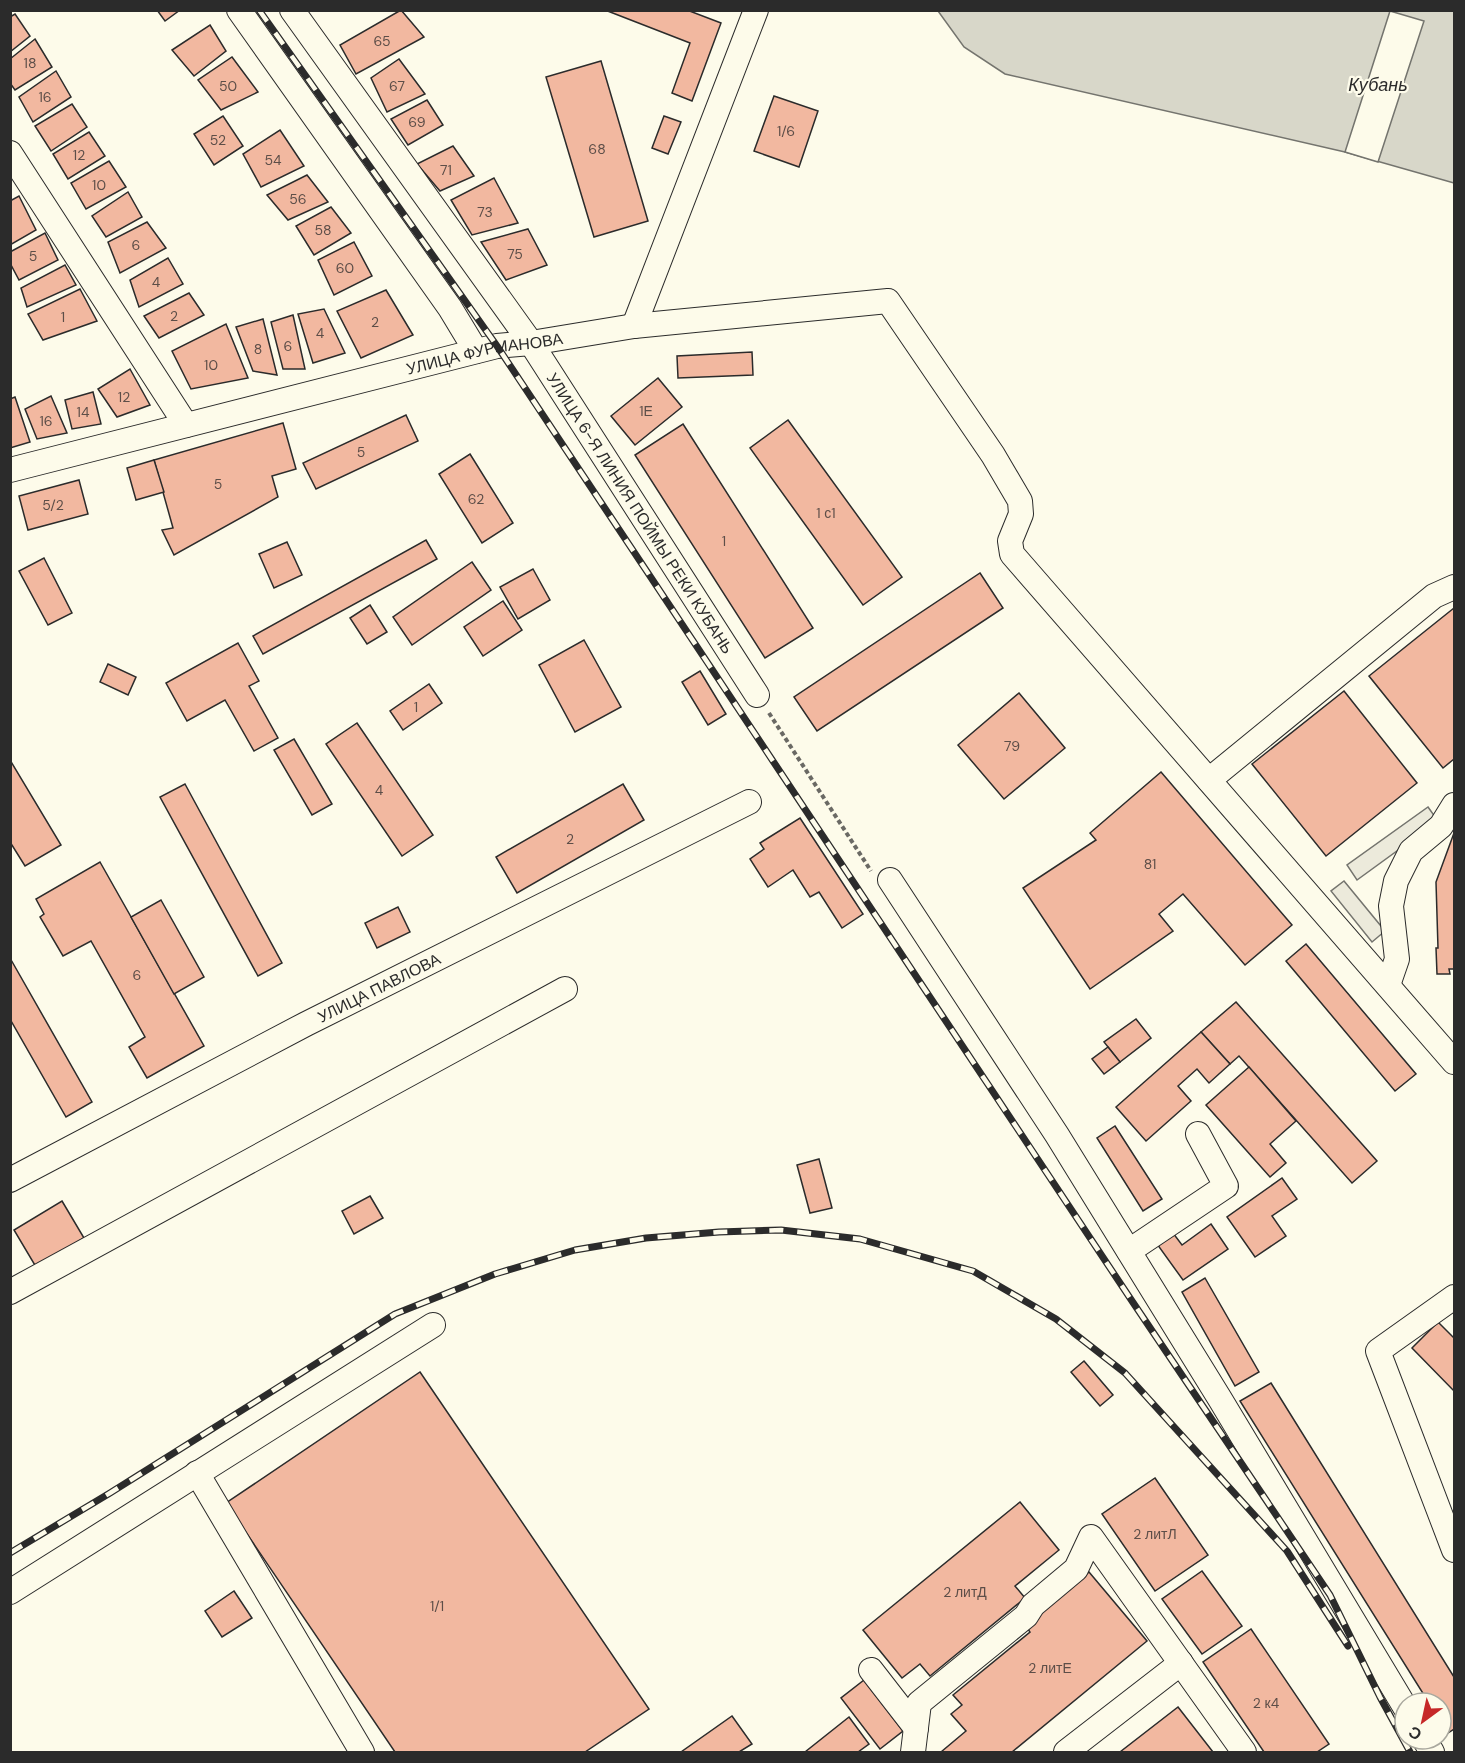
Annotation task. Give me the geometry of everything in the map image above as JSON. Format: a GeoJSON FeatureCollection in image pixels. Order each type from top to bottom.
{"type":"FeatureCollection","features":[{"type":"Feature","properties":{"kind":"street"},"geometry":{"type":"LineString","coordinates":[[239,10],[450,308],[476,351]]}},
{"type":"Feature","properties":{"kind":"street","name":"УЛИЦА 6-Я ЛИНИЯ ПОЙМЫ РЕКИ КУБАНЬ"},"geometry":{"type":"LineString","coordinates":[[292,10],[531,343],[757,695]]}},
{"type":"Feature","properties":{"kind":"street"},"geometry":{"type":"LineString","coordinates":[[634,326],[756,10]]}},
{"type":"Feature","properties":{"kind":"street"},"geometry":{"type":"LineString","coordinates":[[10,153],[186,424]]}},
{"type":"Feature","properties":{"kind":"street","name":"УЛИЦА ФУРМАНОВА"},"geometry":{"type":"LineString","coordinates":[[10,470],[497,346],[531,343],[634,326],[888,301],[993,455],[1020,501],[1021,514],[1010,541],[1012,554],[1209,780]]}},
{"type":"Feature","properties":{"kind":"street"},"geometry":{"type":"LineString","coordinates":[[1455,587],[1434,596],[1209,780],[1455,1062]]}},
{"type":"Feature","properties":{"kind":"street","name":"УЛИЦА ПАВЛОВА"},"geometry":{"type":"LineString","coordinates":[[10,1180],[306,1024],[749,802]]}},
{"type":"Feature","properties":{"kind":"street"},"geometry":{"type":"LineString","coordinates":[[1388,986],[1397,959],[1391,906],[1396,881],[1412,851],[1441,826],[1455,805]]}},
{"type":"Feature","properties":{"kind":"street"},"geometry":{"type":"LineString","coordinates":[[890,880],[1057,1135],[1220,1399],[1395,1691]]}},
{"type":"Feature","properties":{"kind":"street"},"geometry":{"type":"LineString","coordinates":[[10,1292],[565,988]]}},
{"type":"Feature","properties":{"kind":"street"},"geometry":{"type":"LineString","coordinates":[[1129,1251],[1226,1186],[1198,1134]]}},
{"type":"Feature","properties":{"kind":"street"},"geometry":{"type":"LineString","coordinates":[[1455,1297],[1378,1351],[1455,1550]]}},
{"type":"Feature","properties":{"kind":"street"},"geometry":{"type":"LineString","coordinates":[[10,1592],[433,1325]]}},
{"type":"Feature","properties":{"kind":"street"},"geometry":{"type":"LineString","coordinates":[[197,1473],[363,1752]]}},
{"type":"Feature","properties":{"kind":"street"},"geometry":{"type":"LineString","coordinates":[[913,1752],[919,1703],[1026,1616],[1033,1605],[1076,1569],[1091,1538],[1244,1752]]}},
{"type":"Feature","properties":{"kind":"street"},"geometry":{"type":"LineString","coordinates":[[1066,1752],[1180,1663]]}},
{"type":"Feature","properties":{"kind":"street"},"geometry":{"type":"LineString","coordinates":[[871,1670],[916,1728]]}},
{"type":"Feature","properties":{"kind":"path"},"geometry":{"type":"LineString","coordinates":[[757,695],[876,879],[890,880]]}},
{"type":"Feature","properties":{"kind":"shaded area"},"geometry":{"type":"Polygon","coordinates":[[[1428,807],[1438,821],[1357,880],[1347,865],[1428,807]]]}},
{"type":"Feature","properties":{"kind":"shaded area"},"geometry":{"type":"Polygon","coordinates":[[[1344,881],[1385,931],[1372,942],[1331,891],[1344,881]]]}},
{"type":"Feature","properties":{"kind":"water","name":"Кубань"},"geometry":{"type":"Polygon","coordinates":[[[938,11],[1454,11],[1454,183],[1345,152],[1005,74],[964,47],[938,11]]]}},
{"type":"Feature","properties":{"kind":"pier"},"geometry":{"type":"Polygon","coordinates":[[[1390,11],[1424,21],[1378,162],[1345,152],[1390,11]]]}},
{"type":"Feature","properties":{"kind":"building"},"geometry":{"type":"Polygon","coordinates":[[[157,10],[180,10],[165,21],[157,10]]]}},
{"type":"Feature","properties":{"kind":"building"},"geometry":{"type":"Polygon","coordinates":[[[401,10],[424,37],[356,74],[340,45],[401,10]]]}},
{"type":"Feature","properties":{"kind":"building"},"geometry":{"type":"Polygon","coordinates":[[[605,10],[687,10],[721,23],[692,101],[672,93],[690,43],[605,10]]]}},
{"type":"Feature","properties":{"kind":"building"},"geometry":{"type":"Polygon","coordinates":[[[15,14],[30,36],[10,52],[10,17],[15,14]]]}},
{"type":"Feature","properties":{"kind":"building"},"geometry":{"type":"Polygon","coordinates":[[[210,25],[226,51],[194,76],[172,50],[210,25]]]}},
{"type":"Feature","properties":{"kind":"building"},"geometry":{"type":"Polygon","coordinates":[[[35,39],[52,67],[15,90],[10,83],[10,59],[35,39]]]}},
{"type":"Feature","properties":{"kind":"building"},"geometry":{"type":"Polygon","coordinates":[[[232,57],[258,92],[221,110],[198,80],[232,57]]]}},
{"type":"Feature","properties":{"kind":"building"},"geometry":{"type":"Polygon","coordinates":[[[399,59],[425,94],[387,112],[371,78],[399,59]]]}},
{"type":"Feature","properties":{"kind":"building"},"geometry":{"type":"Polygon","coordinates":[[[601,61],[648,221],[594,237],[546,77],[601,61]]]}},
{"type":"Feature","properties":{"kind":"building"},"geometry":{"type":"Polygon","coordinates":[[[56,71],[71,97],[33,122],[19,97],[56,71]]]}},
{"type":"Feature","properties":{"kind":"building"},"geometry":{"type":"Polygon","coordinates":[[[774,96],[818,111],[799,167],[754,151],[774,96]]]}},
{"type":"Feature","properties":{"kind":"building"},"geometry":{"type":"Polygon","coordinates":[[[427,100],[443,125],[408,145],[391,119],[427,100]]]}},
{"type":"Feature","properties":{"kind":"building"},"geometry":{"type":"Polygon","coordinates":[[[72,104],[87,127],[51,151],[35,126],[72,104]]]}},
{"type":"Feature","properties":{"kind":"building"},"geometry":{"type":"Polygon","coordinates":[[[223,116],[243,146],[214,165],[194,134],[223,116]]]}},
{"type":"Feature","properties":{"kind":"building"},"geometry":{"type":"Polygon","coordinates":[[[664,116],[681,122],[668,154],[652,148],[664,116]]]}},
{"type":"Feature","properties":{"kind":"building"},"geometry":{"type":"Polygon","coordinates":[[[280,130],[304,166],[261,187],[243,154],[280,130]]]}},
{"type":"Feature","properties":{"kind":"building"},"geometry":{"type":"Polygon","coordinates":[[[89,132],[105,156],[68,179],[53,154],[89,132]]]}},
{"type":"Feature","properties":{"kind":"building"},"geometry":{"type":"Polygon","coordinates":[[[453,146],[474,176],[440,191],[417,164],[453,146]]]}},
{"type":"Feature","properties":{"kind":"building"},"geometry":{"type":"Polygon","coordinates":[[[109,161],[126,187],[86,209],[71,183],[109,161]]]}},
{"type":"Feature","properties":{"kind":"building"},"geometry":{"type":"Polygon","coordinates":[[[307,175],[328,202],[288,220],[267,195],[307,175]]]}},
{"type":"Feature","properties":{"kind":"building"},"geometry":{"type":"Polygon","coordinates":[[[494,178],[518,223],[472,235],[451,200],[494,178]]]}},
{"type":"Feature","properties":{"kind":"building"},"geometry":{"type":"Polygon","coordinates":[[[128,192],[142,217],[106,237],[92,216],[128,192]]]}},
{"type":"Feature","properties":{"kind":"building"},"geometry":{"type":"Polygon","coordinates":[[[19,196],[36,230],[10,245],[10,201],[19,196]]]}},
{"type":"Feature","properties":{"kind":"building"},"geometry":{"type":"Polygon","coordinates":[[[331,207],[351,233],[314,255],[296,226],[331,207]]]}},
{"type":"Feature","properties":{"kind":"building"},"geometry":{"type":"Polygon","coordinates":[[[147,222],[166,248],[120,273],[108,242],[147,222]]]}},
{"type":"Feature","properties":{"kind":"building"},"geometry":{"type":"Polygon","coordinates":[[[528,229],[547,265],[506,280],[481,242],[528,229]]]}},
{"type":"Feature","properties":{"kind":"building"},"geometry":{"type":"Polygon","coordinates":[[[45,233],[58,260],[19,280],[10,263],[10,252],[45,233]]]}},
{"type":"Feature","properties":{"kind":"building"},"geometry":{"type":"Polygon","coordinates":[[[354,242],[372,276],[334,295],[318,260],[354,242]]]}},
{"type":"Feature","properties":{"kind":"building"},"geometry":{"type":"Polygon","coordinates":[[[168,258],[183,284],[139,307],[130,280],[168,258]]]}},
{"type":"Feature","properties":{"kind":"building"},"geometry":{"type":"Polygon","coordinates":[[[65,265],[76,285],[27,307],[21,288],[65,265]]]}},
{"type":"Feature","properties":{"kind":"building"},"geometry":{"type":"Polygon","coordinates":[[[80,289],[97,321],[43,340],[28,314],[80,289]]]}},
{"type":"Feature","properties":{"kind":"building"},"geometry":{"type":"Polygon","coordinates":[[[386,290],[413,335],[361,358],[337,311],[386,290]]]}},
{"type":"Feature","properties":{"kind":"building"},"geometry":{"type":"Polygon","coordinates":[[[189,293],[204,315],[159,338],[144,316],[189,293]]]}},
{"type":"Feature","properties":{"kind":"building"},"geometry":{"type":"Polygon","coordinates":[[[324,309],[345,353],[313,363],[298,314],[324,309]]]}},
{"type":"Feature","properties":{"kind":"building"},"geometry":{"type":"Polygon","coordinates":[[[293,315],[305,369],[283,369],[271,322],[293,315]]]}},
{"type":"Feature","properties":{"kind":"building"},"geometry":{"type":"Polygon","coordinates":[[[263,319],[277,375],[253,371],[236,327],[263,319]]]}},
{"type":"Feature","properties":{"kind":"building"},"geometry":{"type":"Polygon","coordinates":[[[226,324],[248,378],[191,389],[172,351],[226,324]]]}},
{"type":"Feature","properties":{"kind":"building"},"geometry":{"type":"Polygon","coordinates":[[[752,352],[753,375],[678,378],[677,356],[752,352]]]}},
{"type":"Feature","properties":{"kind":"building"},"geometry":{"type":"Polygon","coordinates":[[[130,369],[150,405],[117,417],[98,389],[130,369]]]}},
{"type":"Feature","properties":{"kind":"building"},"geometry":{"type":"Polygon","coordinates":[[[658,378],[682,407],[635,445],[611,416],[658,378]]]}},
{"type":"Feature","properties":{"kind":"building"},"geometry":{"type":"Polygon","coordinates":[[[93,392],[101,424],[72,429],[65,400],[93,392]]]}},
{"type":"Feature","properties":{"kind":"building"},"geometry":{"type":"Polygon","coordinates":[[[51,396],[67,433],[37,439],[25,409],[51,396]]]}},
{"type":"Feature","properties":{"kind":"building"},"geometry":{"type":"Polygon","coordinates":[[[15,397],[30,442],[10,448],[10,399],[15,397]]]}},
{"type":"Feature","properties":{"kind":"building"},"geometry":{"type":"Polygon","coordinates":[[[406,415],[418,441],[316,489],[303,463],[406,415]]]}},
{"type":"Feature","properties":{"kind":"building"},"geometry":{"type":"Polygon","coordinates":[[[788,420],[902,577],[863,605],[750,448],[788,420]]]}},
{"type":"Feature","properties":{"kind":"building"},"geometry":{"type":"Polygon","coordinates":[[[283,423],[296,469],[272,476],[278,497],[174,555],[162,530],[173,528],[154,460],[283,423]]]}},
{"type":"Feature","properties":{"kind":"building"},"geometry":{"type":"Polygon","coordinates":[[[683,424],[813,628],[765,658],[635,455],[683,424]]]}},
{"type":"Feature","properties":{"kind":"building"},"geometry":{"type":"Polygon","coordinates":[[[470,454],[513,523],[482,543],[439,474],[470,454]]]}},
{"type":"Feature","properties":{"kind":"building"},"geometry":{"type":"Polygon","coordinates":[[[154,460],[164,492],[136,500],[127,468],[154,460]]]}},
{"type":"Feature","properties":{"kind":"building"},"geometry":{"type":"Polygon","coordinates":[[[79,480],[88,514],[28,530],[19,496],[79,480]]]}},
{"type":"Feature","properties":{"kind":"building"},"geometry":{"type":"Polygon","coordinates":[[[426,540],[437,559],[263,654],[253,636],[426,540]]]}},
{"type":"Feature","properties":{"kind":"building"},"geometry":{"type":"Polygon","coordinates":[[[287,542],[302,575],[274,588],[259,554],[287,542]]]}},
{"type":"Feature","properties":{"kind":"building"},"geometry":{"type":"Polygon","coordinates":[[[44,558],[72,613],[48,625],[19,571],[44,558]]]}},
{"type":"Feature","properties":{"kind":"building"},"geometry":{"type":"Polygon","coordinates":[[[472,562],[491,590],[412,645],[393,617],[472,562]]]}},
{"type":"Feature","properties":{"kind":"building"},"geometry":{"type":"Polygon","coordinates":[[[533,569],[550,600],[518,619],[500,587],[533,569]]]}},
{"type":"Feature","properties":{"kind":"building"},"geometry":{"type":"Polygon","coordinates":[[[980,573],[1003,608],[817,731],[794,697],[980,573]]]}},
{"type":"Feature","properties":{"kind":"building"},"geometry":{"type":"Polygon","coordinates":[[[503,601],[522,630],[483,656],[464,627],[503,601]]]}},
{"type":"Feature","properties":{"kind":"building"},"geometry":{"type":"Polygon","coordinates":[[[370,605],[387,632],[367,644],[350,618],[370,605]]]}},
{"type":"Feature","properties":{"kind":"building"},"geometry":{"type":"Polygon","coordinates":[[[1454,608],[1454,759],[1443,768],[1369,676],[1454,608]]]}},
{"type":"Feature","properties":{"kind":"building"},"geometry":{"type":"Polygon","coordinates":[[[584,640],[621,707],[575,732],[539,665],[584,640]]]}},
{"type":"Feature","properties":{"kind":"building"},"geometry":{"type":"Polygon","coordinates":[[[238,643],[259,681],[249,686],[278,738],[254,751],[225,700],[187,721],[166,683],[238,643]]]}},
{"type":"Feature","properties":{"kind":"building"},"geometry":{"type":"Polygon","coordinates":[[[108,664],[136,677],[128,695],[100,682],[108,664]]]}},
{"type":"Feature","properties":{"kind":"building"},"geometry":{"type":"Polygon","coordinates":[[[700,671],[726,714],[708,725],[682,682],[700,671]]]}},
{"type":"Feature","properties":{"kind":"building"},"geometry":{"type":"Polygon","coordinates":[[[429,684],[442,703],[403,730],[390,711],[429,684]]]}},
{"type":"Feature","properties":{"kind":"building"},"geometry":{"type":"Polygon","coordinates":[[[1344,691],[1417,783],[1326,856],[1252,764],[1344,691]]]}},
{"type":"Feature","properties":{"kind":"building"},"geometry":{"type":"Polygon","coordinates":[[[1019,693],[1065,748],[1004,799],[958,745],[1019,693]]]}},
{"type":"Feature","properties":{"kind":"building"},"geometry":{"type":"Polygon","coordinates":[[[357,723],[433,835],[402,856],[326,744],[357,723]]]}},
{"type":"Feature","properties":{"kind":"building"},"geometry":{"type":"Polygon","coordinates":[[[294,739],[332,804],[312,815],[274,750],[294,739]]]}},
{"type":"Feature","properties":{"kind":"building"},"geometry":{"type":"Polygon","coordinates":[[[10,760],[61,845],[25,866],[10,842],[10,760]]]}},
{"type":"Feature","properties":{"kind":"building"},"geometry":{"type":"Polygon","coordinates":[[[1161,772],[1292,925],[1245,965],[1183,894],[1159,914],[1173,931],[1090,989],[1023,888],[1096,840],[1090,833],[1161,772]]]}},
{"type":"Feature","properties":{"kind":"building"},"geometry":{"type":"Polygon","coordinates":[[[185,784],[282,963],[258,976],[160,797],[185,784]]]}},
{"type":"Feature","properties":{"kind":"building"},"geometry":{"type":"Polygon","coordinates":[[[623,784],[644,820],[517,893],[496,857],[623,784]]]}},
{"type":"Feature","properties":{"kind":"building"},"geometry":{"type":"Polygon","coordinates":[[[800,818],[863,914],[842,928],[819,892],[810,897],[793,870],[768,887],[750,859],[764,849],[760,843],[800,818]]]}},
{"type":"Feature","properties":{"kind":"building"},"geometry":{"type":"Polygon","coordinates":[[[1454,833],[1454,969],[1449,969],[1450,974],[1437,974],[1436,882],[1454,833]]]}},
{"type":"Feature","properties":{"kind":"building"},"geometry":{"type":"Polygon","coordinates":[[[100,862],[204,1046],[147,1078],[129,1047],[145,1037],[91,941],[63,956],[40,917],[44,914],[36,899],[100,862]]]}},
{"type":"Feature","properties":{"kind":"building"},"geometry":{"type":"Polygon","coordinates":[[[161,900],[204,977],[174,994],[131,917],[161,900]]]}},
{"type":"Feature","properties":{"kind":"building"},"geometry":{"type":"Polygon","coordinates":[[[398,907],[410,932],[377,948],[365,923],[398,907]]]}},
{"type":"Feature","properties":{"kind":"building"},"geometry":{"type":"Polygon","coordinates":[[[1306,944],[1416,1074],[1395,1091],[1286,961],[1306,944]]]}},
{"type":"Feature","properties":{"kind":"building"},"geometry":{"type":"Polygon","coordinates":[[[10,958],[92,1102],[66,1117],[10,1019],[10,958]]]}},
{"type":"Feature","properties":{"kind":"building"},"geometry":{"type":"Polygon","coordinates":[[[1236,1002],[1377,1161],[1352,1183],[1239,1056],[1230,1064],[1201,1032],[1236,1002]]]}},
{"type":"Feature","properties":{"kind":"building"},"geometry":{"type":"Polygon","coordinates":[[[1136,1019],[1151,1038],[1120,1062],[1104,1042],[1136,1019]]]}},
{"type":"Feature","properties":{"kind":"building"},"geometry":{"type":"Polygon","coordinates":[[[1201,1032],[1230,1064],[1209,1083],[1197,1069],[1178,1086],[1191,1101],[1146,1141],[1116,1107],[1201,1032]]]}},
{"type":"Feature","properties":{"kind":"building"},"geometry":{"type":"Polygon","coordinates":[[[1108,1047],[1120,1062],[1104,1074],[1092,1059],[1108,1047]]]}},
{"type":"Feature","properties":{"kind":"building"},"geometry":{"type":"Polygon","coordinates":[[[1249,1067],[1296,1121],[1270,1144],[1286,1163],[1270,1177],[1206,1105],[1249,1067]]]}},
{"type":"Feature","properties":{"kind":"building"},"geometry":{"type":"Polygon","coordinates":[[[1115,1126],[1162,1199],[1143,1211],[1097,1138],[1115,1126]]]}},
{"type":"Feature","properties":{"kind":"building"},"geometry":{"type":"Polygon","coordinates":[[[819,1159],[832,1208],[810,1213],[797,1165],[819,1159]]]}},
{"type":"Feature","properties":{"kind":"building"},"geometry":{"type":"Polygon","coordinates":[[[1282,1178],[1297,1199],[1272,1216],[1286,1236],[1255,1257],[1227,1217],[1282,1178]]]}},
{"type":"Feature","properties":{"kind":"building"},"geometry":{"type":"Polygon","coordinates":[[[370,1196],[383,1218],[354,1234],[342,1211],[370,1196]]]}},
{"type":"Feature","properties":{"kind":"building"},"geometry":{"type":"Polygon","coordinates":[[[62,1201],[84,1238],[36,1267],[14,1230],[62,1201]]]}},
{"type":"Feature","properties":{"kind":"building"},"geometry":{"type":"Polygon","coordinates":[[[1211,1224],[1228,1249],[1183,1280],[1157,1244],[1173,1233],[1182,1245],[1211,1224]]]}},
{"type":"Feature","properties":{"kind":"building"},"geometry":{"type":"Polygon","coordinates":[[[1205,1278],[1259,1372],[1235,1386],[1182,1292],[1205,1278]]]}},
{"type":"Feature","properties":{"kind":"building"},"geometry":{"type":"Polygon","coordinates":[[[1438,1322],[1454,1338],[1454,1391],[1412,1348],[1438,1322]]]}},
{"type":"Feature","properties":{"kind":"building"},"geometry":{"type":"Polygon","coordinates":[[[1084,1361],[1113,1395],[1100,1406],[1071,1372],[1084,1361]]]}},
{"type":"Feature","properties":{"kind":"building"},"geometry":{"type":"Polygon","coordinates":[[[420,1372],[649,1709],[585,1752],[395,1752],[226,1503],[420,1372]]]}},
{"type":"Feature","properties":{"kind":"building"},"geometry":{"type":"Polygon","coordinates":[[[1271,1383],[1454,1677],[1453,1730],[1453,1691],[1421,1691],[1240,1401],[1271,1383]]]}},
{"type":"Feature","properties":{"kind":"building"},"geometry":{"type":"Polygon","coordinates":[[[1155,1478],[1208,1555],[1155,1591],[1102,1514],[1155,1478]]]}},
{"type":"Feature","properties":{"kind":"building"},"geometry":{"type":"Polygon","coordinates":[[[1020,1502],[1059,1550],[1015,1586],[1025,1598],[930,1676],[920,1664],[902,1678],[863,1630],[1020,1502]]]}},
{"type":"Feature","properties":{"kind":"building"},"geometry":{"type":"Polygon","coordinates":[[[1202,1571],[1242,1626],[1202,1654],[1162,1599],[1202,1571]]]}},
{"type":"Feature","properties":{"kind":"building"},"geometry":{"type":"Polygon","coordinates":[[[1089,1572],[1147,1641],[1012,1752],[941,1752],[966,1731],[951,1714],[962,1705],[953,1695],[1030,1632],[1025,1625],[1089,1572]]]}},
{"type":"Feature","properties":{"kind":"building"},"geometry":{"type":"Polygon","coordinates":[[[234,1591],[252,1618],[222,1637],[205,1611],[234,1591]]]}},
{"type":"Feature","properties":{"kind":"building"},"geometry":{"type":"Polygon","coordinates":[[[1251,1629],[1329,1744],[1317,1752],[1264,1752],[1203,1662],[1251,1629]]]}},
{"type":"Feature","properties":{"kind":"building"},"geometry":{"type":"Polygon","coordinates":[[[864,1680],[903,1731],[880,1749],[841,1698],[864,1680]]]}},
{"type":"Feature","properties":{"kind":"building"},"geometry":{"type":"Polygon","coordinates":[[[1178,1707],[1213,1752],[1120,1752],[1178,1707]]]}},
{"type":"Feature","properties":{"kind":"building"},"geometry":{"type":"Polygon","coordinates":[[[732,1716],[752,1744],[739,1752],[681,1752],[732,1716]]]}},
{"type":"Feature","properties":{"kind":"building"},"geometry":{"type":"Polygon","coordinates":[[[849,1717],[869,1744],[858,1752],[805,1752],[849,1717]]]}},
{"type":"Feature","properties":{"kind":"railway"},"geometry":{"type":"LineString","coordinates":[[259,10],[497,346],[1330,1595],[1410,1752]]}},
{"type":"Feature","properties":{"kind":"railway"},"geometry":{"type":"LineString","coordinates":[[10,1553],[395,1314],[495,1274],[575,1250],[646,1238],[781,1230],[860,1239],[973,1271],[1056,1319],[1125,1373],[1287,1551],[1348,1646]]}}]}
